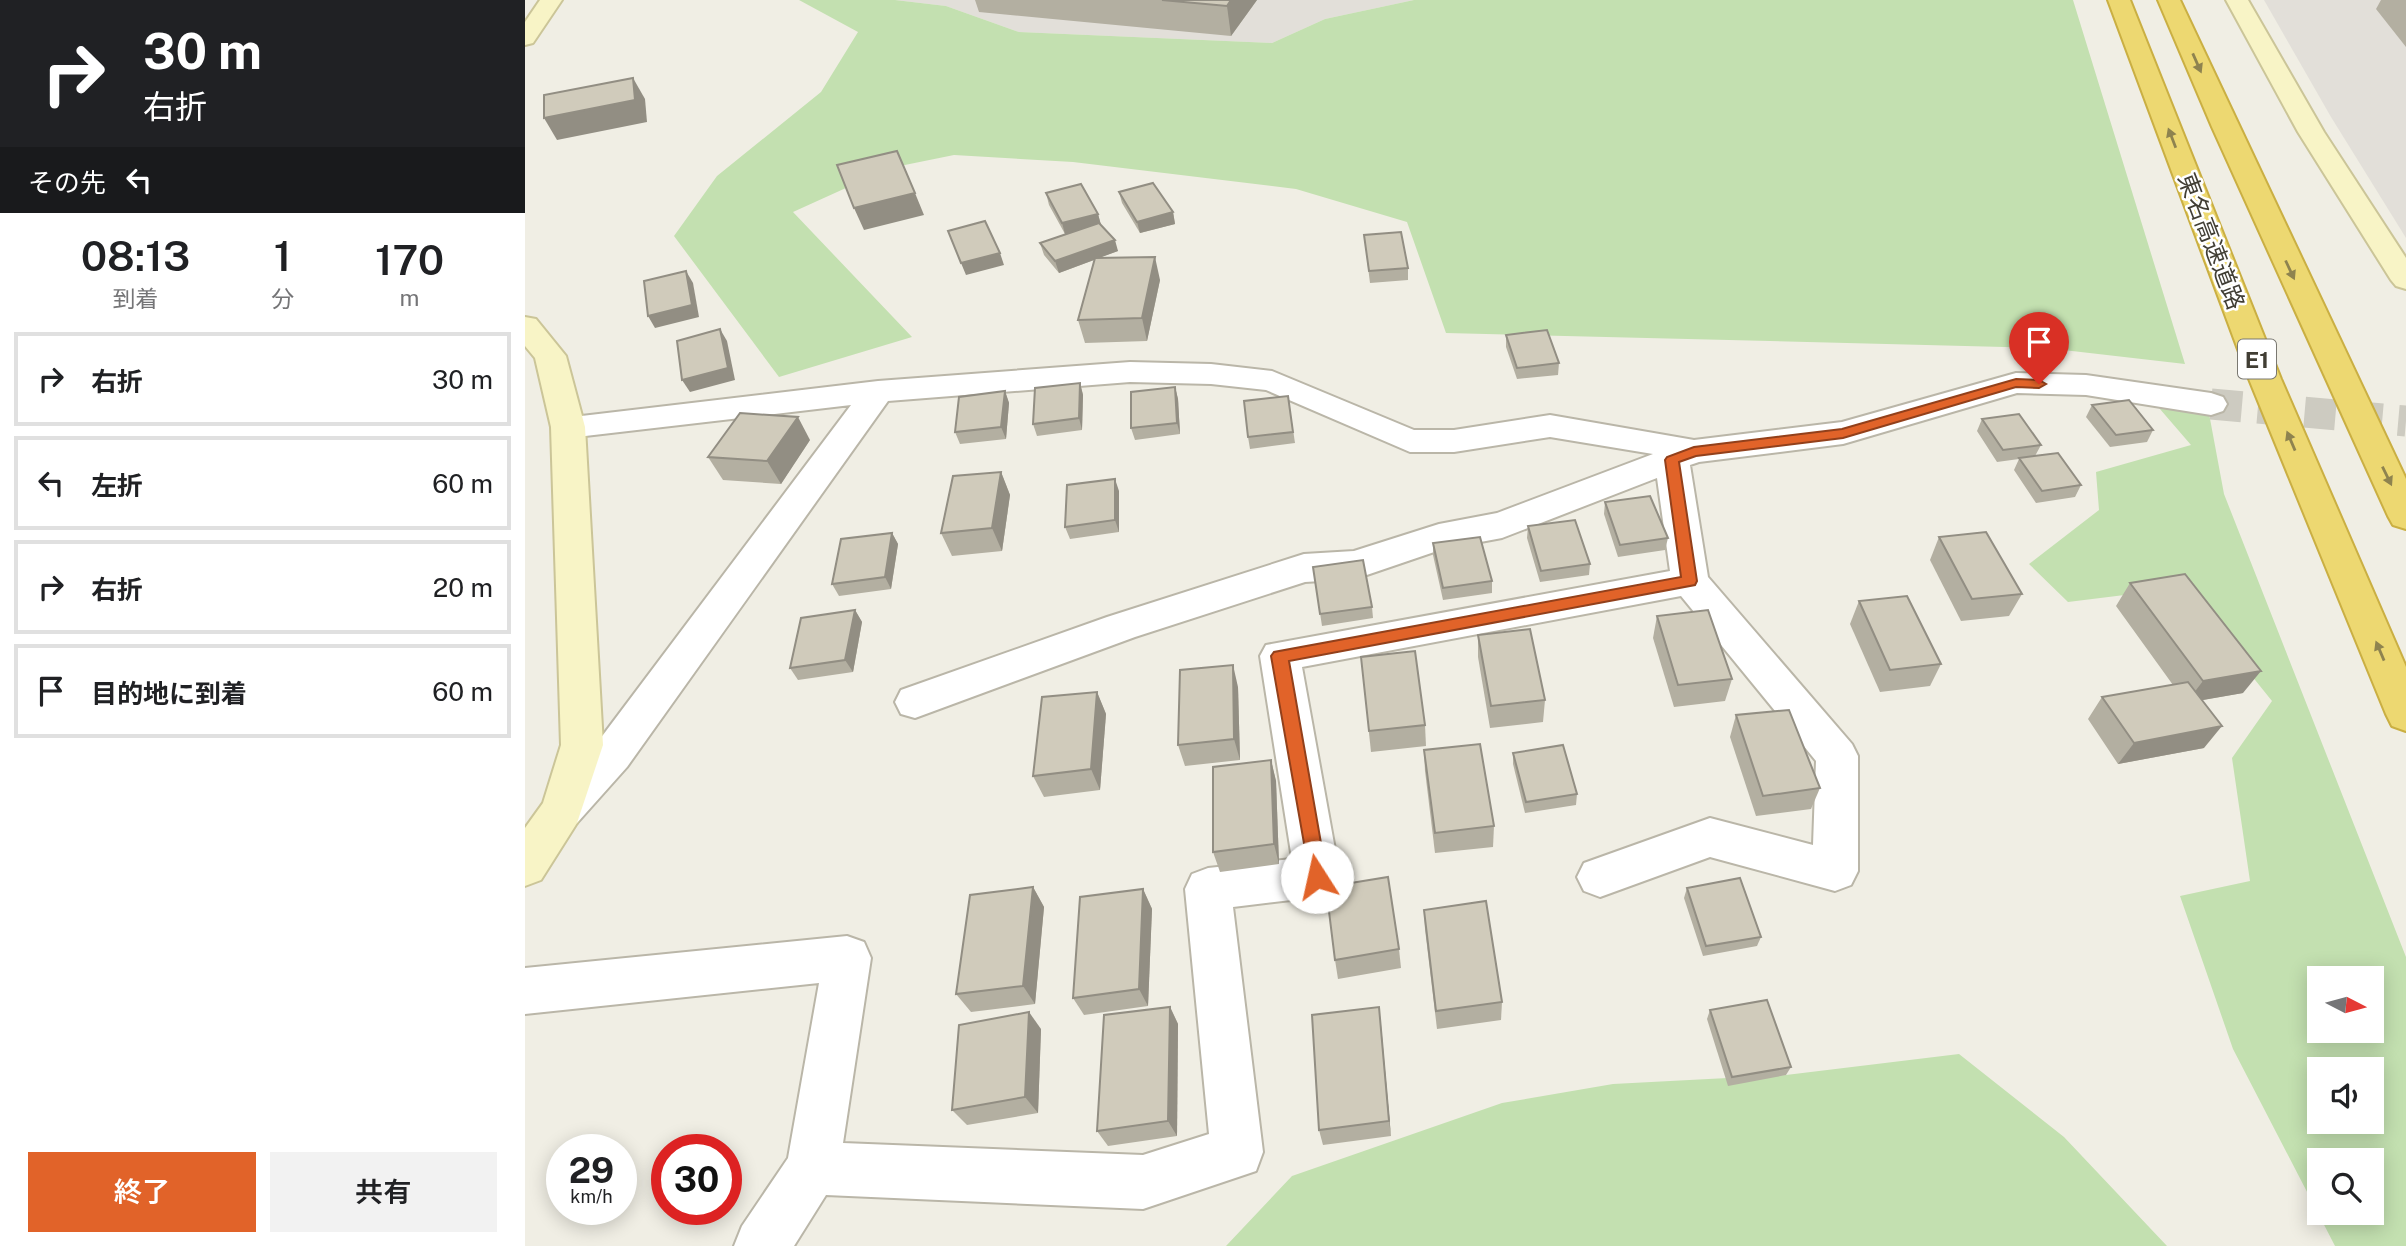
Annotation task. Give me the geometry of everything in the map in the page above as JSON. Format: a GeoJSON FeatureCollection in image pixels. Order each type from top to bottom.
{"type":"FeatureCollection","features":[{"type":"Feature","properties":{"kind":"highway","name":"東名高速道路"},"geometry":{"type":"LineString","coordinates":[[2119,0],[2265,379],[2406,714]]}},
{"type":"Feature","properties":{"kind":"highway"},"geometry":{"type":"LineString","coordinates":[[2169,0],[2304,300],[2406,516]]}},
{"type":"Feature","properties":{"kind":"street"},"geometry":{"type":"LineString","coordinates":[[525,38],[551,0]]}},
{"type":"Feature","properties":{"kind":"street"},"geometry":{"type":"LineString","coordinates":[[2237,0],[2311,132],[2406,280]]}},
{"type":"Feature","properties":{"kind":"street"},"geometry":{"type":"LineString","coordinates":[[525,326],[550,356],[568,427],[582,745],[562,810]]}},
{"type":"Feature","properties":{"kind":"street"},"geometry":{"type":"LineString","coordinates":[[568,427],[878,391],[1130,372],[1211,373],[1272,381],[1410,441],[1454,441],[1550,426],[1618,436],[1683,456]]}},
{"type":"Feature","properties":{"kind":"street"},"geometry":{"type":"LineString","coordinates":[[915,702],[1121,627],[1304,568],[1356,565],[1439,537],[1502,525],[1683,456],[1843,433],[2016,383],[2086,385],[2211,404]]}},
{"type":"Feature","properties":{"kind":"street"},"geometry":{"type":"LineString","coordinates":[[525,866],[562,810],[613,755],[878,391]]}},
{"type":"Feature","properties":{"kind":"street"},"geometry":{"type":"LineString","coordinates":[[1600,877],[1710,837],[1835,871],[1837,756],[1690,581],[1683,456]]}},
{"type":"Feature","properties":{"kind":"street"},"geometry":{"type":"LineString","coordinates":[[813,1168],[1143,1182],[1237,1152],[1208,889],[1317,877],[1280,656],[1690,581]]}},
{"type":"Feature","properties":{"kind":"street"},"geometry":{"type":"LineString","coordinates":[[525,991],[847,958],[813,1168],[762,1246]]}},
{"type":"Feature","properties":{"kind":"shaded area"},"geometry":{"type":"Polygon","coordinates":[[[895,0],[1414,0],[1325,19],[1272,43],[1019,32],[946,6],[895,0]]]}},
{"type":"Feature","properties":{"kind":"shaded area"},"geometry":{"type":"Polygon","coordinates":[[[2264,0],[2406,0],[2406,238],[2331,117],[2264,0]]]}},
{"type":"Feature","properties":{"kind":"green space"},"geometry":{"type":"Polygon","coordinates":[[[799,0],[895,0],[946,6],[1019,32],[1272,43],[1325,19],[1414,0],[2073,0],[2185,364],[2046,348],[1446,333],[1407,222],[1296,189],[1073,162],[954,155],[890,168],[793,212],[912,337],[779,377],[674,236],[717,176],[821,92],[858,32],[799,0]]]}},
{"type":"Feature","properties":{"kind":"green space"},"geometry":{"type":"Polygon","coordinates":[[[2147,394],[2208,408],[2224,494],[2406,957],[2406,1246],[2335,1246],[2324,1225],[2384,1225],[2384,1148],[2307,1148],[2307,1192],[2233,1049],[2180,896],[2250,881],[2232,758],[2272,701],[2181,588],[2068,602],[2029,564],[2099,510],[2096,472],[2191,445],[2147,394]]]}},
{"type":"Feature","properties":{"kind":"green space"},"geometry":{"type":"Polygon","coordinates":[[[1959,1054],[2064,1137],[2167,1246],[1226,1246],[1292,1176],[1502,1103],[1613,1084],[1786,1075],[1959,1054]]]}},
{"type":"Feature","properties":{"kind":"building"},"geometry":{"type":"Polygon","coordinates":[[[1162,0],[1231,0],[1227,6],[1162,0]]]}},
{"type":"Feature","properties":{"kind":"building"},"geometry":{"type":"Polygon","coordinates":[[[633,78],[635,100],[544,118],[544,95],[633,78]]]}},
{"type":"Feature","properties":{"kind":"building"},"geometry":{"type":"Polygon","coordinates":[[[897,151],[915,193],[854,208],[837,165],[897,151]]]}},
{"type":"Feature","properties":{"kind":"building"},"geometry":{"type":"Polygon","coordinates":[[[1153,183],[1173,212],[1137,222],[1119,192],[1153,183]]]}},
{"type":"Feature","properties":{"kind":"building"},"geometry":{"type":"Polygon","coordinates":[[[1081,184],[1098,214],[1062,223],[1046,193],[1081,184]]]}},
{"type":"Feature","properties":{"kind":"building"},"geometry":{"type":"Polygon","coordinates":[[[985,221],[1000,253],[961,263],[948,231],[985,221]]]}},
{"type":"Feature","properties":{"kind":"building"},"geometry":{"type":"Polygon","coordinates":[[[1099,223],[1115,240],[1055,261],[1040,243],[1099,223]]]}},
{"type":"Feature","properties":{"kind":"building"},"geometry":{"type":"Polygon","coordinates":[[[1401,232],[1408,268],[1369,271],[1364,235],[1401,232]]]}},
{"type":"Feature","properties":{"kind":"building"},"geometry":{"type":"Polygon","coordinates":[[[1155,257],[1142,318],[1078,320],[1095,258],[1155,257]]]}},
{"type":"Feature","properties":{"kind":"building"},"geometry":{"type":"Polygon","coordinates":[[[686,271],[692,305],[648,316],[644,281],[686,271]]]}},
{"type":"Feature","properties":{"kind":"building"},"geometry":{"type":"Polygon","coordinates":[[[720,329],[728,368],[682,380],[677,341],[720,329]]]}},
{"type":"Feature","properties":{"kind":"building"},"geometry":{"type":"Polygon","coordinates":[[[1547,330],[1559,363],[1517,368],[1506,335],[1547,330]]]}},
{"type":"Feature","properties":{"kind":"building"},"geometry":{"type":"Polygon","coordinates":[[[1080,383],[1079,418],[1033,424],[1035,388],[1080,383]]]}},
{"type":"Feature","properties":{"kind":"building"},"geometry":{"type":"Polygon","coordinates":[[[1175,387],[1177,423],[1131,428],[1131,392],[1175,387]]]}},
{"type":"Feature","properties":{"kind":"building"},"geometry":{"type":"Polygon","coordinates":[[[1005,391],[1001,427],[955,432],[959,397],[1005,391]]]}},
{"type":"Feature","properties":{"kind":"building"},"geometry":{"type":"Polygon","coordinates":[[[1288,396],[1293,432],[1248,437],[1244,401],[1288,396]]]}},
{"type":"Feature","properties":{"kind":"building"},"geometry":{"type":"Polygon","coordinates":[[[2129,400],[2153,430],[2116,435],[2092,405],[2129,400]]]}},
{"type":"Feature","properties":{"kind":"building"},"geometry":{"type":"Polygon","coordinates":[[[740,413],[798,417],[767,461],[708,457],[740,413]]]}},
{"type":"Feature","properties":{"kind":"building"},"geometry":{"type":"Polygon","coordinates":[[[2019,414],[2041,445],[2003,450],[1982,419],[2019,414]]]}},
{"type":"Feature","properties":{"kind":"building"},"geometry":{"type":"Polygon","coordinates":[[[2058,453],[2081,485],[2042,491],[2019,458],[2058,453]]]}},
{"type":"Feature","properties":{"kind":"building"},"geometry":{"type":"Polygon","coordinates":[[[1001,472],[992,528],[941,533],[953,476],[1001,472]]]}},
{"type":"Feature","properties":{"kind":"building"},"geometry":{"type":"Polygon","coordinates":[[[1115,479],[1115,520],[1065,527],[1067,485],[1115,479]]]}},
{"type":"Feature","properties":{"kind":"building"},"geometry":{"type":"Polygon","coordinates":[[[1650,496],[1668,538],[1620,545],[1605,502],[1650,496]]]}},
{"type":"Feature","properties":{"kind":"building"},"geometry":{"type":"Polygon","coordinates":[[[1575,520],[1590,564],[1541,571],[1528,526],[1575,520]]]}},
{"type":"Feature","properties":{"kind":"building"},"geometry":{"type":"Polygon","coordinates":[[[1986,532],[2022,594],[1972,599],[1939,537],[1986,532]]]}},
{"type":"Feature","properties":{"kind":"building"},"geometry":{"type":"Polygon","coordinates":[[[892,533],[885,577],[832,584],[841,539],[892,533]]]}},
{"type":"Feature","properties":{"kind":"building"},"geometry":{"type":"Polygon","coordinates":[[[1480,537],[1492,581],[1443,588],[1433,543],[1480,537]]]}},
{"type":"Feature","properties":{"kind":"building"},"geometry":{"type":"Polygon","coordinates":[[[1363,560],[1372,607],[1320,614],[1313,567],[1363,560]]]}},
{"type":"Feature","properties":{"kind":"building"},"geometry":{"type":"Polygon","coordinates":[[[2185,574],[2261,671],[2203,681],[2130,583],[2185,574]]]}},
{"type":"Feature","properties":{"kind":"building"},"geometry":{"type":"Polygon","coordinates":[[[1907,596],[1941,664],[1890,670],[1859,601],[1907,596]]]}},
{"type":"Feature","properties":{"kind":"building"},"geometry":{"type":"Polygon","coordinates":[[[855,610],[845,660],[790,668],[801,618],[855,610]]]}},
{"type":"Feature","properties":{"kind":"building"},"geometry":{"type":"Polygon","coordinates":[[[1708,610],[1732,679],[1678,685],[1657,616],[1708,610]]]}},
{"type":"Feature","properties":{"kind":"building"},"geometry":{"type":"Polygon","coordinates":[[[1530,629],[1545,700],[1491,706],[1478,635],[1530,629]]]}},
{"type":"Feature","properties":{"kind":"building"},"geometry":{"type":"Polygon","coordinates":[[[1415,651],[1425,725],[1369,731],[1361,657],[1415,651]]]}},
{"type":"Feature","properties":{"kind":"building"},"geometry":{"type":"Polygon","coordinates":[[[1233,665],[1234,739],[1178,745],[1180,670],[1233,665]]]}},
{"type":"Feature","properties":{"kind":"building"},"geometry":{"type":"Polygon","coordinates":[[[2188,682],[2222,726],[2134,743],[2102,697],[2188,682]]]}},
{"type":"Feature","properties":{"kind":"building"},"geometry":{"type":"Polygon","coordinates":[[[1097,692],[1091,769],[1033,776],[1042,697],[1097,692]]]}},
{"type":"Feature","properties":{"kind":"building"},"geometry":{"type":"Polygon","coordinates":[[[1789,710],[1820,788],[1763,796],[1736,715],[1789,710]]]}},
{"type":"Feature","properties":{"kind":"building"},"geometry":{"type":"Polygon","coordinates":[[[1480,744],[1494,826],[1435,833],[1424,750],[1480,744]]]}},
{"type":"Feature","properties":{"kind":"building"},"geometry":{"type":"Polygon","coordinates":[[[1563,745],[1577,794],[1526,802],[1513,753],[1563,745]]]}},
{"type":"Feature","properties":{"kind":"building"},"geometry":{"type":"Polygon","coordinates":[[[1271,760],[1274,844],[1213,852],[1213,767],[1271,760]]]}},
{"type":"Feature","properties":{"kind":"building"},"geometry":{"type":"Polygon","coordinates":[[[1388,877],[1399,949],[1335,960],[1326,887],[1388,877]]]}},
{"type":"Feature","properties":{"kind":"building"},"geometry":{"type":"Polygon","coordinates":[[[1740,878],[1761,937],[1706,946],[1687,888],[1740,878]]]}},
{"type":"Feature","properties":{"kind":"building"},"geometry":{"type":"Polygon","coordinates":[[[1033,887],[1023,986],[956,994],[970,895],[1033,887]]]}},
{"type":"Feature","properties":{"kind":"building"},"geometry":{"type":"Polygon","coordinates":[[[1143,889],[1139,989],[1073,998],[1080,897],[1143,889]]]}},
{"type":"Feature","properties":{"kind":"building"},"geometry":{"type":"Polygon","coordinates":[[[1486,901],[1502,1002],[1436,1011],[1424,910],[1486,901]]]}},
{"type":"Feature","properties":{"kind":"building"},"geometry":{"type":"Polygon","coordinates":[[[1767,1000],[1791,1067],[1732,1077],[1710,1010],[1767,1000]]]}},
{"type":"Feature","properties":{"kind":"building"},"geometry":{"type":"Polygon","coordinates":[[[1170,1007],[1168,1121],[1097,1131],[1104,1015],[1170,1007]]]}},
{"type":"Feature","properties":{"kind":"building"},"geometry":{"type":"Polygon","coordinates":[[[1379,1007],[1389,1121],[1319,1130],[1312,1015],[1379,1007]]]}},
{"type":"Feature","properties":{"kind":"building"},"geometry":{"type":"Polygon","coordinates":[[[1029,1012],[1025,1097],[952,1110],[959,1025],[1029,1012]]]}},
{"type":"Feature","properties":{"kind":"tunnel"},"geometry":{"type":"LineString","coordinates":[[2211,404],[2406,421]]}},
{"type":"Feature","properties":{"kind":"route"},"geometry":{"type":"LineString","coordinates":[[1317,877],[1280,656],[1690,581],[1672,460],[1694,451],[1843,433],[2016,383],[2039,384]]}}]}
